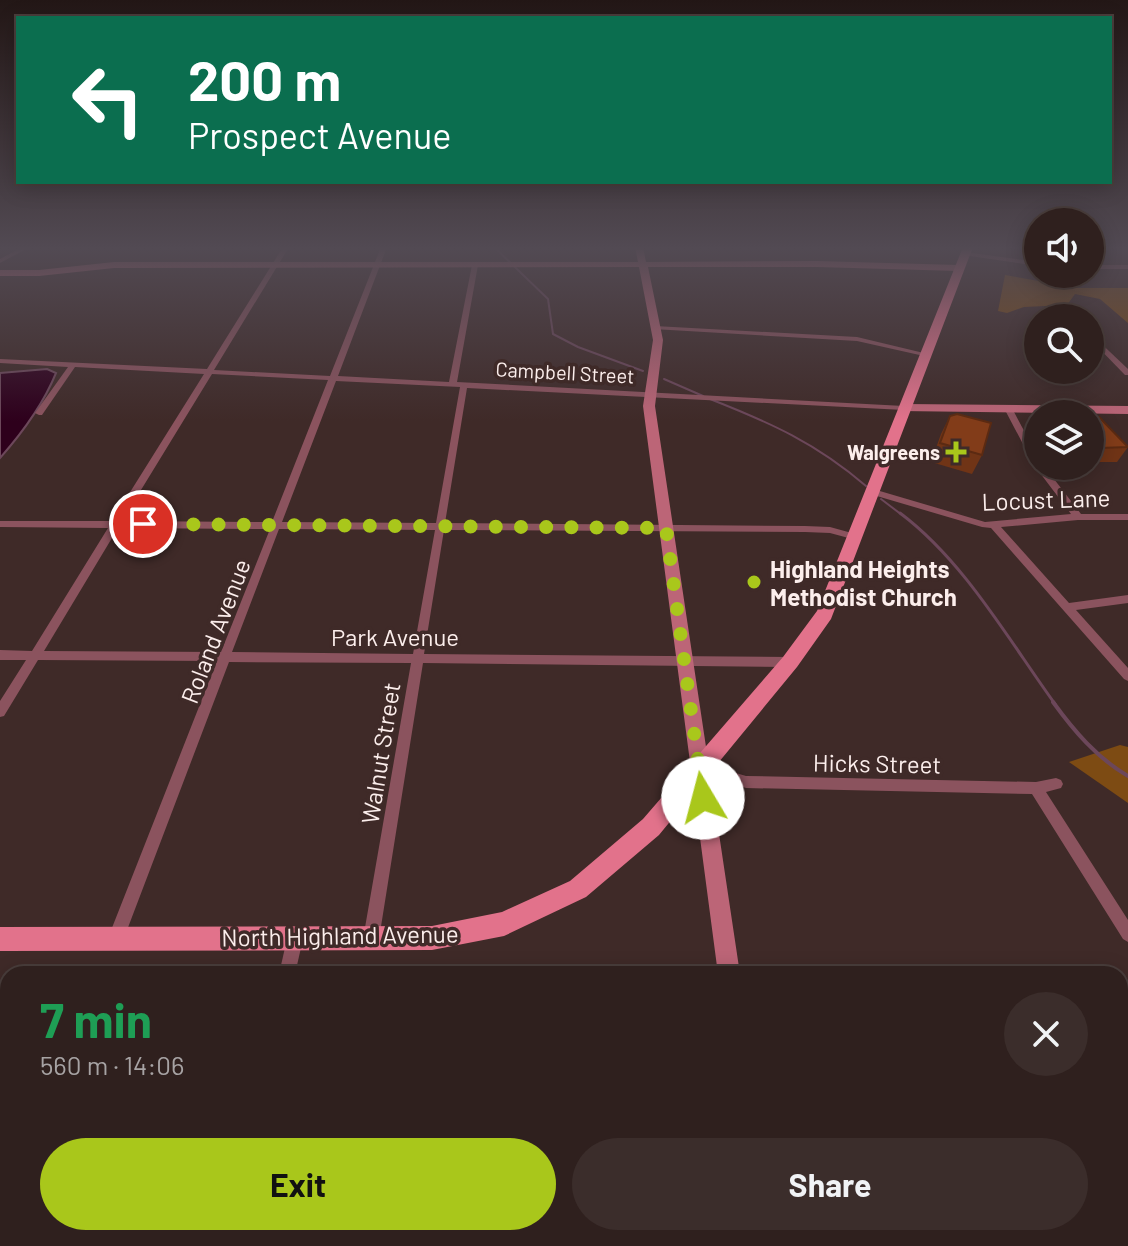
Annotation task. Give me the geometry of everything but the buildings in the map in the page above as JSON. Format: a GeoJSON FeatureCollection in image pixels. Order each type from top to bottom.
{"type":"FeatureCollection","features":[{"type":"Feature","properties":{"kind":"main road","name":"North Highland Avenue"},"geometry":{"type":"LineString","coordinates":[[0,939],[432,938],[504,924],[578,889],[651,827],[790,662],[825,614],[944,305]]}},
{"type":"Feature","properties":{"kind":"street"},"geometry":{"type":"LineString","coordinates":[[0,712],[251,305]]}},
{"type":"Feature","properties":{"kind":"street","name":"Roland Avenue"},"geometry":{"type":"LineString","coordinates":[[116,939],[362,305]]}},
{"type":"Feature","properties":{"kind":"street","name":"Walnut Street"},"geometry":{"type":"LineString","coordinates":[[371,939],[440,526],[469,305]]}},
{"type":"Feature","properties":{"kind":"street"},"geometry":{"type":"LineString","coordinates":[[651,305],[658,351],[649,395],[683,660],[728,966]]}},
{"type":"Feature","properties":{"kind":"street"},"geometry":{"type":"LineString","coordinates":[[655,328],[857,339],[924,354]]}},
{"type":"Feature","properties":{"kind":"street"},"geometry":{"type":"LineString","coordinates":[[1104,349],[1128,373]]}},
{"type":"Feature","properties":{"kind":"street","name":"Campbell Street"},"geometry":{"type":"LineString","coordinates":[[0,361],[212,370],[719,400],[904,408],[1128,410]]}},
{"type":"Feature","properties":{"kind":"street"},"geometry":{"type":"LineString","coordinates":[[39,413],[73,365]]}},
{"type":"Feature","properties":{"kind":"street"},"geometry":{"type":"LineString","coordinates":[[1009,410],[1024,438]]}},
{"type":"Feature","properties":{"kind":"street"},"geometry":{"type":"LineString","coordinates":[[1050,480],[1078,517]]}},
{"type":"Feature","properties":{"kind":"street","name":"Locust Lane"},"geometry":{"type":"LineString","coordinates":[[874,490],[972,523],[994,525],[1078,517],[1128,517]]}},
{"type":"Feature","properties":{"kind":"street"},"geometry":{"type":"LineString","coordinates":[[0,524],[818,529],[856,537]]}},
{"type":"Feature","properties":{"kind":"street"},"geometry":{"type":"LineString","coordinates":[[994,525],[1128,676]]}},
{"type":"Feature","properties":{"kind":"street"},"geometry":{"type":"LineString","coordinates":[[1066,607],[1128,599]]}},
{"type":"Feature","properties":{"kind":"street","name":"Park Avenue"},"geometry":{"type":"LineString","coordinates":[[0,655],[790,662]]}},
{"type":"Feature","properties":{"kind":"street","name":"Hicks Street"},"geometry":{"type":"LineString","coordinates":[[699,768],[746,782],[1036,788],[1056,784]]}},
{"type":"Feature","properties":{"kind":"street"},"geometry":{"type":"LineString","coordinates":[[1036,788],[1128,934]]}},
{"type":"Feature","properties":{"kind":"street"},"geometry":{"type":"LineString","coordinates":[[289,966],[295,939]]}},
{"type":"Feature","properties":{"kind":"shaded area"},"geometry":{"type":"Polygon","coordinates":[[[999,305],[1024,305],[1024,307],[1007,313],[998,311],[999,305]]]}},
{"type":"Feature","properties":{"kind":"shaded area"},"geometry":{"type":"Polygon","coordinates":[[[1107,305],[1128,305],[1128,323],[1107,305]]]}},
{"type":"Feature","properties":{"kind":"shaded area"},"geometry":{"type":"Polygon","coordinates":[[[47,369],[56,373],[45,396],[0,458],[0,373],[47,369]]]}},
{"type":"Feature","properties":{"kind":"shaded area"},"geometry":{"type":"Polygon","coordinates":[[[1120,745],[1128,747],[1128,803],[1069,762],[1120,745]]]}},
{"type":"Feature","properties":{"kind":"waterway"},"geometry":{"type":"LineString","coordinates":[[549,305],[553,334],[578,347],[643,371]]}},
{"type":"Feature","properties":{"kind":"waterway"},"geometry":{"type":"LineString","coordinates":[[664,379],[703,396]]}},
{"type":"Feature","properties":{"kind":"waterway"},"geometry":{"type":"LineString","coordinates":[[710,399],[792,435],[866,486]]}},
{"type":"Feature","properties":{"kind":"waterway"},"geometry":{"type":"LineString","coordinates":[[881,499],[902,515]]}},
{"type":"Feature","properties":{"kind":"waterway"},"geometry":{"type":"LineString","coordinates":[[900,513],[923,532],[965,577],[1055,704]]}},
{"type":"Feature","properties":{"kind":"waterway"},"geometry":{"type":"LineString","coordinates":[[1053,702],[1087,743],[1128,776]]}},
{"type":"Feature","properties":{"kind":"place","name":"Walgreens"},"geometry":{"type":"Point","coordinates":[956,452]}},
{"type":"Feature","properties":{"kind":"place","name":"Highland Heights Methodist Church"},"geometry":{"type":"Point","coordinates":[754,582]}},
{"type":"Feature","properties":{"kind":"route"},"geometry":{"type":"LineString","coordinates":[[143,524],[666,528],[703,798]]}}]}
